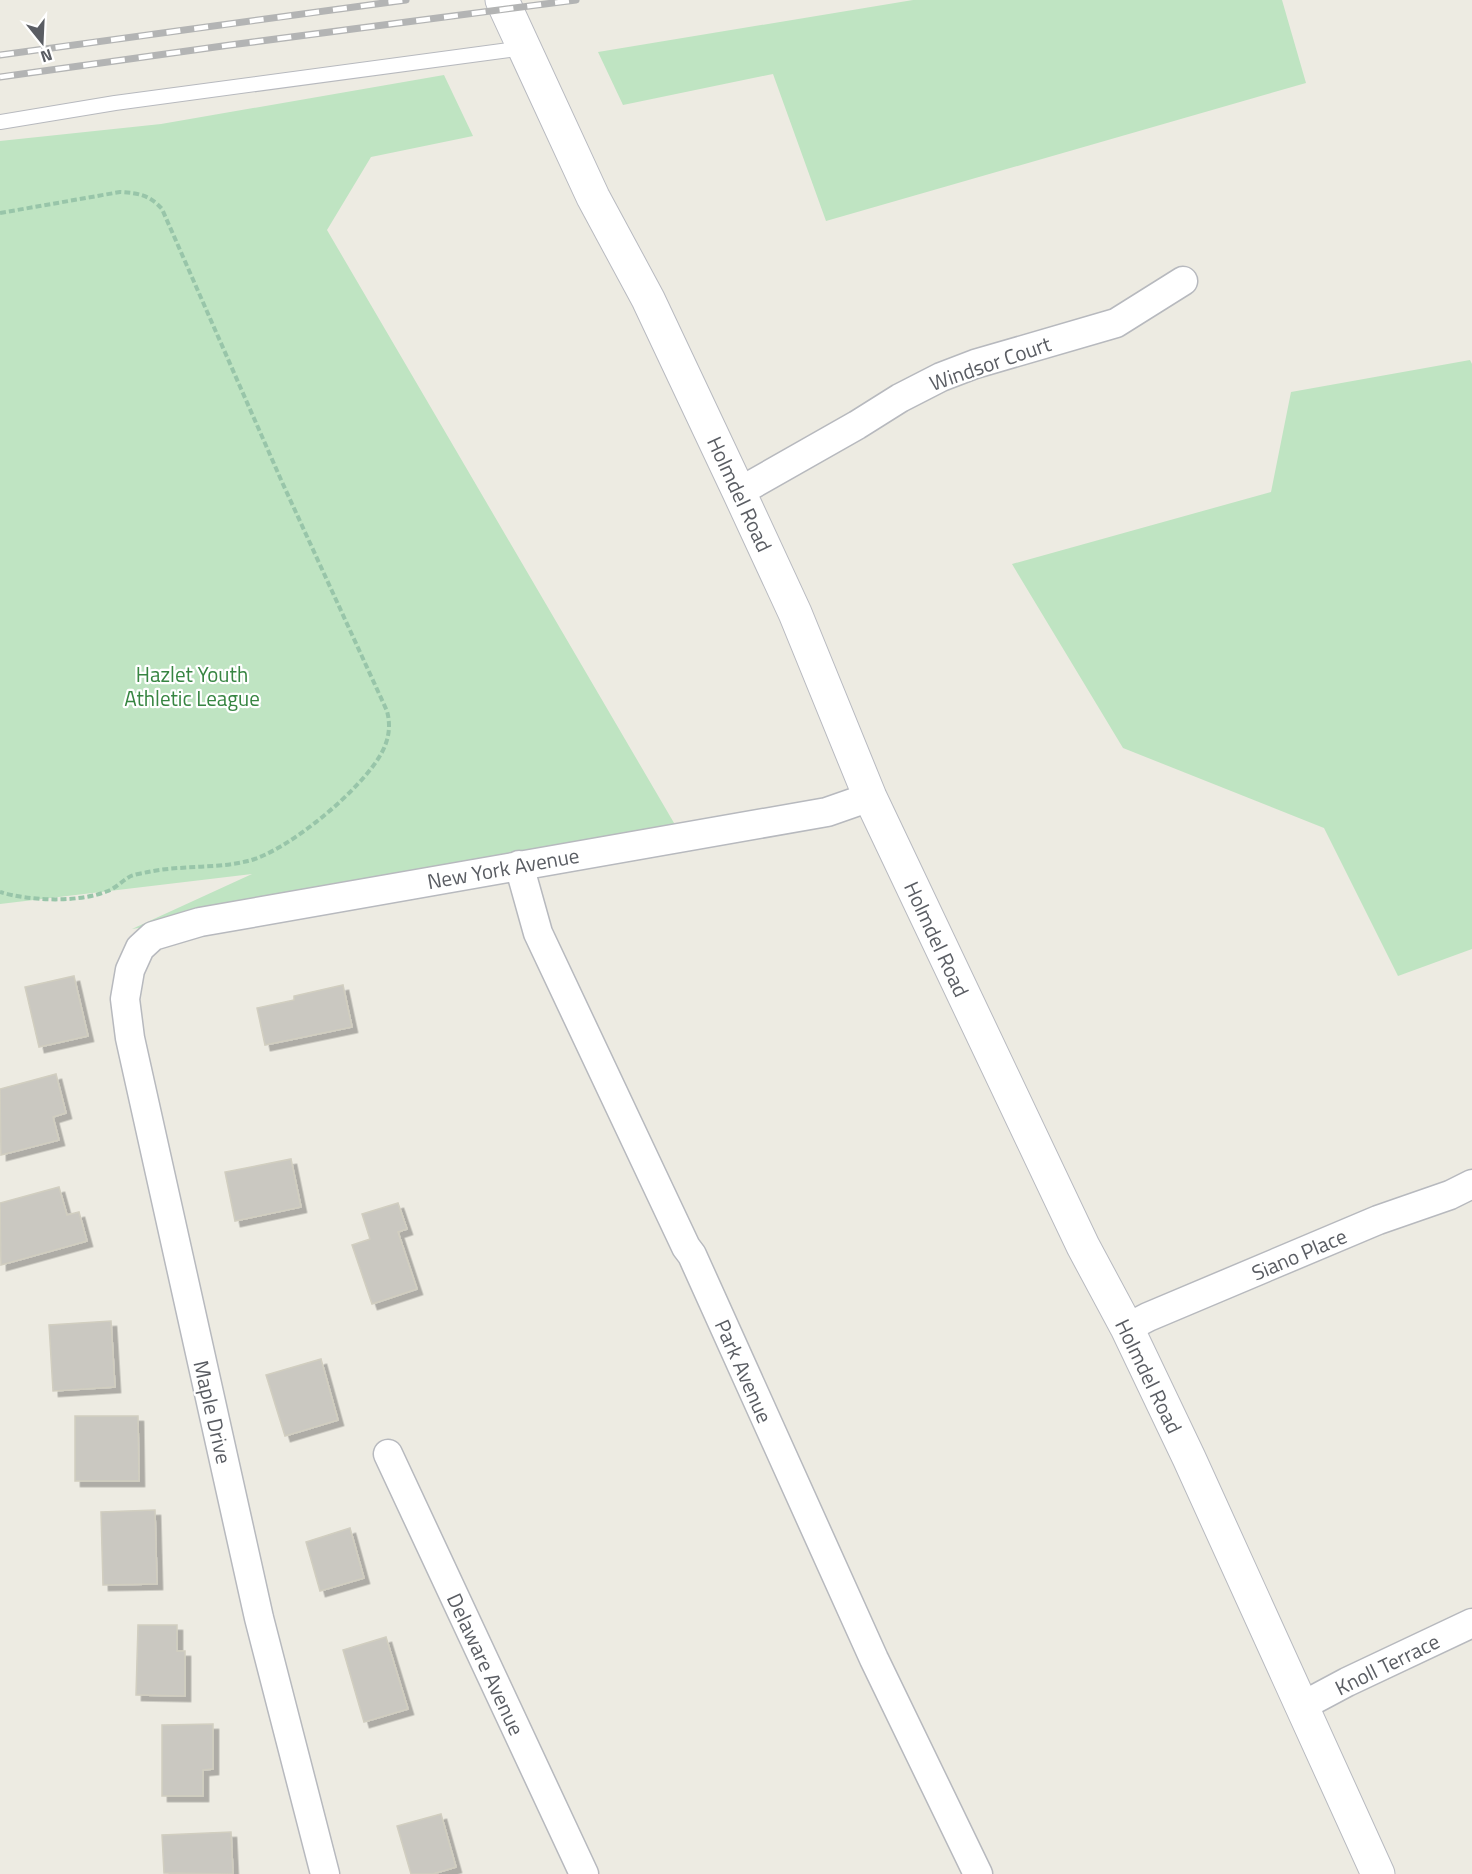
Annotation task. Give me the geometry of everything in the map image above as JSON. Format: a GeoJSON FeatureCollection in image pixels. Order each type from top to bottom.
{"type":"FeatureCollection","features":[{"type":"Feature","properties":{"kind":"main road","name":"Holmdel Road"},"geometry":{"type":"LineString","coordinates":[[502,0],[593,197],[648,299],[739,492],[795,613],[870,797],[1083,1246],[1127,1328],[1378,1874]]}},
{"type":"Feature","properties":{"kind":"street","name":"Windsor Court"},"geometry":{"type":"LineString","coordinates":[[739,492],[900,398],[941,377],[975,364],[1116,322],[1183,281]]}},
{"type":"Feature","properties":{"kind":"street","name":"New York Avenue"},"geometry":{"type":"LineString","coordinates":[[140,948],[153,936],[200,922],[827,812],[870,797]]}},
{"type":"Feature","properties":{"kind":"street","name":"Park Avenue"},"geometry":{"type":"LineString","coordinates":[[519,865],[538,933],[686,1247],[692,1255],[874,1659],[978,1874]]}},
{"type":"Feature","properties":{"kind":"street","name":"Maple Drive"},"geometry":{"type":"LineString","coordinates":[[140,948],[130,969],[125,999],[130,1038],[259,1617],[326,1874]]}},
{"type":"Feature","properties":{"kind":"street","name":"Siano Place"},"geometry":{"type":"LineString","coordinates":[[1127,1328],[1148,1317],[1346,1234],[1450,1195],[1472,1184]]}},
{"type":"Feature","properties":{"kind":"street","name":"Delaware Avenue"},"geometry":{"type":"LineString","coordinates":[[388,1454],[584,1874]]}},
{"type":"Feature","properties":{"kind":"street","name":"Knoll Terrace"},"geometry":{"type":"LineString","coordinates":[[1302,1706],[1347,1682],[1472,1623]]}},
{"type":"Feature","properties":{"kind":"lane"},"geometry":{"type":"LineString","coordinates":[[0,122],[127,102],[524,48]]}},
{"type":"Feature","properties":{"kind":"path"},"geometry":{"type":"LineString","coordinates":[[0,213],[120,192],[151,198],[162,209],[291,503],[387,711],[390,723],[381,755],[368,774],[312,824],[289,841],[264,854],[249,860],[216,866],[142,873],[132,876],[108,891],[86,896],[27,899],[0,892]]}},
{"type":"Feature","properties":{"kind":"green space"},"geometry":{"type":"Polygon","coordinates":[[[913,0],[1282,0],[1306,83],[826,221],[773,74],[623,105],[598,52],[913,0]]]}},
{"type":"Feature","properties":{"kind":"green space","name":"Hazlet Youth Athletic League"},"geometry":{"type":"Polygon","coordinates":[[[444,75],[473,136],[371,157],[327,230],[684,840],[132,929],[252,874],[0,904],[0,141],[161,124],[444,75]]]}},
{"type":"Feature","properties":{"kind":"green space"},"geometry":{"type":"Polygon","coordinates":[[[1470,360],[1472,364],[1472,949],[1398,976],[1324,828],[1123,748],[1012,564],[1271,492],[1291,392],[1470,360]]]}},
{"type":"Feature","properties":{"kind":"building"},"geometry":{"type":"Polygon","coordinates":[[[74,976],[88,1036],[39,1047],[25,987],[74,976]]]}},
{"type":"Feature","properties":{"kind":"building"},"geometry":{"type":"Polygon","coordinates":[[[343,985],[352,1027],[265,1045],[257,1008],[294,1000],[294,996],[343,985]]]}},
{"type":"Feature","properties":{"kind":"building"},"geometry":{"type":"Polygon","coordinates":[[[56,1074],[66,1113],[53,1117],[59,1140],[1,1155],[0,1089],[56,1074]]]}},
{"type":"Feature","properties":{"kind":"building"},"geometry":{"type":"Polygon","coordinates":[[[291,1159],[301,1207],[235,1221],[225,1172],[291,1159]]]}},
{"type":"Feature","properties":{"kind":"building"},"geometry":{"type":"Polygon","coordinates":[[[59,1187],[67,1215],[79,1212],[87,1241],[1,1265],[0,1203],[59,1187]]]}},
{"type":"Feature","properties":{"kind":"building"},"geometry":{"type":"Polygon","coordinates":[[[398,1203],[407,1229],[398,1232],[417,1289],[372,1304],[352,1245],[370,1239],[362,1214],[398,1203]]]}},
{"type":"Feature","properties":{"kind":"building"},"geometry":{"type":"Polygon","coordinates":[[[111,1321],[115,1387],[53,1391],[49,1325],[111,1321]]]}},
{"type":"Feature","properties":{"kind":"building"},"geometry":{"type":"Polygon","coordinates":[[[321,1359],[338,1420],[285,1436],[266,1375],[321,1359]]]}},
{"type":"Feature","properties":{"kind":"building"},"geometry":{"type":"Polygon","coordinates":[[[75,1416],[138,1416],[139,1481],[75,1481],[75,1416]]]}},
{"type":"Feature","properties":{"kind":"building"},"geometry":{"type":"Polygon","coordinates":[[[155,1510],[157,1584],[103,1585],[101,1512],[155,1510]]]}},
{"type":"Feature","properties":{"kind":"building"},"geometry":{"type":"Polygon","coordinates":[[[350,1528],[364,1578],[320,1591],[306,1542],[350,1528]]]}},
{"type":"Feature","properties":{"kind":"building"},"geometry":{"type":"Polygon","coordinates":[[[138,1625],[177,1625],[177,1651],[185,1651],[185,1696],[136,1695],[138,1625]]]}},
{"type":"Feature","properties":{"kind":"building"},"geometry":{"type":"Polygon","coordinates":[[[386,1637],[408,1709],[364,1722],[343,1650],[386,1637]]]}},
{"type":"Feature","properties":{"kind":"building"},"geometry":{"type":"Polygon","coordinates":[[[213,1724],[213,1769],[203,1770],[203,1796],[162,1796],[162,1725],[213,1724]]]}},
{"type":"Feature","properties":{"kind":"building"},"geometry":{"type":"Polygon","coordinates":[[[441,1814],[456,1867],[433,1874],[411,1874],[397,1826],[441,1814]]]}},
{"type":"Feature","properties":{"kind":"building"},"geometry":{"type":"Polygon","coordinates":[[[231,1832],[233,1874],[164,1873],[162,1835],[231,1832]]]}},
{"type":"Feature","properties":{"kind":"railway"},"geometry":{"type":"LineString","coordinates":[[0,55],[406,0]]}},
{"type":"Feature","properties":{"kind":"railway"},"geometry":{"type":"LineString","coordinates":[[0,77],[576,0]]}}]}
